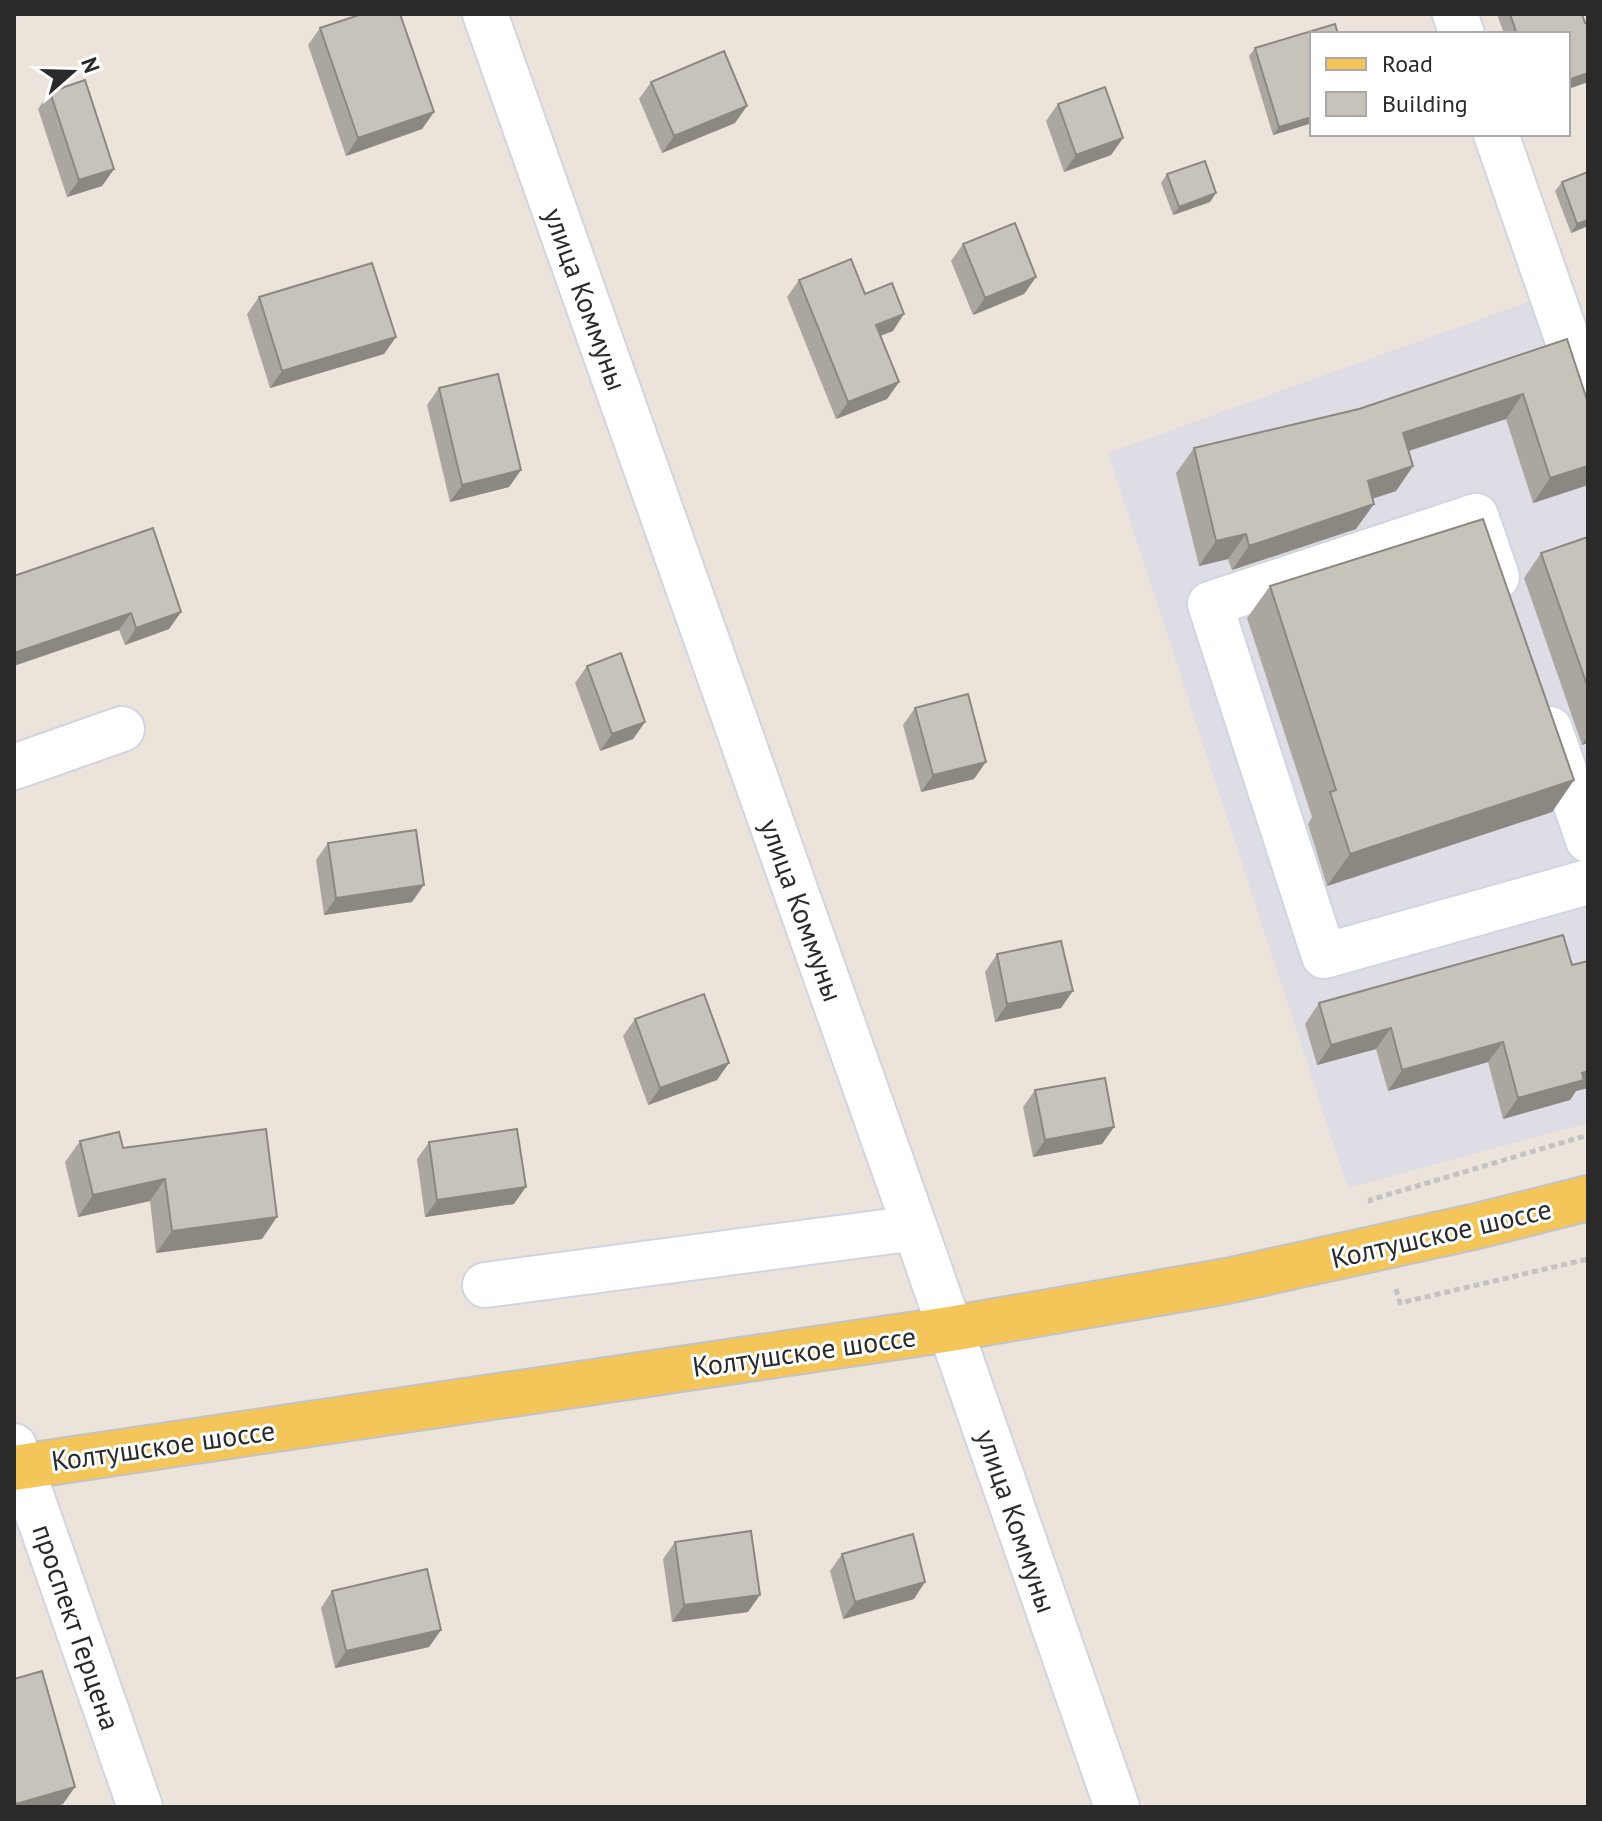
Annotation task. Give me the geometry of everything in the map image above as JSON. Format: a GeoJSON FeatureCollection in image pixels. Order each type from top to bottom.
{"type":"FeatureCollection","features":[{"type":"Feature","properties":{"kind":"main road","name":"Колтушское шоссе"},"geometry":{"type":"LineString","coordinates":[[17,1460],[950,1329],[1227,1281],[1477,1226],[1588,1198]]}},
{"type":"Feature","properties":{"kind":"street","name":"улица Коммуны"},"geometry":{"type":"LineString","coordinates":[[485,14],[1117,1807]]}},
{"type":"Feature","properties":{"kind":"street"},"geometry":{"type":"LineString","coordinates":[[1497,136],[1588,399]]}},
{"type":"Feature","properties":{"kind":"street"},"geometry":{"type":"LineString","coordinates":[[1512,619],[1476,516],[1210,604],[1324,956],[1588,882]]}},
{"type":"Feature","properties":{"kind":"street"},"geometry":{"type":"LineString","coordinates":[[1537,693],[1588,840]]}},
{"type":"Feature","properties":{"kind":"street"},"geometry":{"type":"LineString","coordinates":[[14,767],[122,729]]}},
{"type":"Feature","properties":{"kind":"street"},"geometry":{"type":"LineString","coordinates":[[485,1285],[915,1228]]}},
{"type":"Feature","properties":{"kind":"street","name":"проспект Герцена"},"geometry":{"type":"LineString","coordinates":[[17,1460],[135,1806]]}},
{"type":"Feature","properties":{"kind":"shaded area"},"geometry":{"type":"Polygon","coordinates":[[[1534,300],[1588,454],[1588,1123],[1348,1188],[1108,453],[1534,300]]]}},
{"type":"Feature","properties":{"kind":"building"},"geometry":{"type":"Polygon","coordinates":[[[362,14],[400,14],[434,112],[358,138],[320,28],[362,14]]]}},
{"type":"Feature","properties":{"kind":"building"},"geometry":{"type":"Polygon","coordinates":[[[1510,14],[1582,14],[1585,23],[1588,22],[1588,73],[1570,79],[1570,32],[1516,32],[1510,14]]]}},
{"type":"Feature","properties":{"kind":"building"},"geometry":{"type":"Polygon","coordinates":[[[1335,24],[1337,32],[1310,32],[1310,118],[1279,127],[1255,48],[1335,24]]]}},
{"type":"Feature","properties":{"kind":"building"},"geometry":{"type":"Polygon","coordinates":[[[724,51],[747,106],[674,136],[651,82],[724,51]]]}},
{"type":"Feature","properties":{"kind":"building"},"geometry":{"type":"Polygon","coordinates":[[[85,80],[114,169],[79,180],[50,92],[85,80]]]}},
{"type":"Feature","properties":{"kind":"building"},"geometry":{"type":"Polygon","coordinates":[[[1105,87],[1123,138],[1076,155],[1058,104],[1105,87]]]}},
{"type":"Feature","properties":{"kind":"building"},"geometry":{"type":"Polygon","coordinates":[[[1205,161],[1216,193],[1179,207],[1167,174],[1205,161]]]}},
{"type":"Feature","properties":{"kind":"building"},"geometry":{"type":"Polygon","coordinates":[[[1588,172],[1588,220],[1577,224],[1562,182],[1588,172]]]}},
{"type":"Feature","properties":{"kind":"building"},"geometry":{"type":"Polygon","coordinates":[[[1015,223],[1036,277],[985,298],[963,244],[1015,223]]]}},
{"type":"Feature","properties":{"kind":"building"},"geometry":{"type":"Polygon","coordinates":[[[851,259],[865,294],[892,283],[904,314],[876,325],[899,382],[848,402],[799,280],[851,259]]]}},
{"type":"Feature","properties":{"kind":"building"},"geometry":{"type":"Polygon","coordinates":[[[372,263],[396,337],[282,371],[259,297],[372,263]]]}},
{"type":"Feature","properties":{"kind":"building"},"geometry":{"type":"Polygon","coordinates":[[[1567,339],[1588,403],[1588,466],[1550,478],[1523,394],[1403,433],[1413,466],[1368,481],[1374,504],[1249,546],[1246,534],[1216,541],[1194,448],[1359,409],[1567,339]]]}},
{"type":"Feature","properties":{"kind":"building"},"geometry":{"type":"Polygon","coordinates":[[[498,374],[521,470],[462,485],[439,388],[498,374]]]}},
{"type":"Feature","properties":{"kind":"building"},"geometry":{"type":"Polygon","coordinates":[[[1483,519],[1574,780],[1350,854],[1330,792],[1336,790],[1270,586],[1483,519]]]}},
{"type":"Feature","properties":{"kind":"building"},"geometry":{"type":"Polygon","coordinates":[[[153,528],[181,612],[136,628],[131,613],[14,653],[14,576],[153,528]]]}},
{"type":"Feature","properties":{"kind":"building"},"geometry":{"type":"Polygon","coordinates":[[[1588,537],[1588,688],[1541,553],[1588,537]]]}},
{"type":"Feature","properties":{"kind":"building"},"geometry":{"type":"Polygon","coordinates":[[[621,653],[645,722],[612,734],[587,666],[621,653]]]}},
{"type":"Feature","properties":{"kind":"building"},"geometry":{"type":"Polygon","coordinates":[[[968,694],[986,762],[933,775],[915,708],[968,694]]]}},
{"type":"Feature","properties":{"kind":"building"},"geometry":{"type":"Polygon","coordinates":[[[416,830],[424,885],[336,898],[328,843],[416,830]]]}},
{"type":"Feature","properties":{"kind":"building"},"geometry":{"type":"Polygon","coordinates":[[[1563,935],[1572,965],[1588,961],[1588,1071],[1582,1073],[1584,1080],[1518,1098],[1503,1042],[1402,1070],[1391,1028],[1331,1045],[1319,1003],[1563,935]]]}},
{"type":"Feature","properties":{"kind":"building"},"geometry":{"type":"Polygon","coordinates":[[[1061,941],[1073,991],[1007,1004],[997,954],[1061,941]]]}},
{"type":"Feature","properties":{"kind":"building"},"geometry":{"type":"Polygon","coordinates":[[[704,994],[729,1063],[660,1088],[635,1019],[704,994]]]}},
{"type":"Feature","properties":{"kind":"building"},"geometry":{"type":"Polygon","coordinates":[[[1105,1078],[1114,1127],[1045,1140],[1035,1090],[1105,1078]]]}},
{"type":"Feature","properties":{"kind":"building"},"geometry":{"type":"Polygon","coordinates":[[[266,1129],[277,1217],[172,1231],[165,1179],[93,1195],[80,1141],[119,1132],[123,1148],[266,1129]]]}},
{"type":"Feature","properties":{"kind":"building"},"geometry":{"type":"Polygon","coordinates":[[[517,1129],[526,1187],[437,1200],[429,1142],[517,1129]]]}},
{"type":"Feature","properties":{"kind":"building"},"geometry":{"type":"Polygon","coordinates":[[[751,1531],[760,1595],[684,1605],[675,1542],[751,1531]]]}},
{"type":"Feature","properties":{"kind":"building"},"geometry":{"type":"Polygon","coordinates":[[[913,1534],[925,1582],[855,1602],[842,1554],[913,1534]]]}},
{"type":"Feature","properties":{"kind":"building"},"geometry":{"type":"Polygon","coordinates":[[[427,1569],[441,1630],[346,1651],[332,1591],[427,1569]]]}},
{"type":"Feature","properties":{"kind":"building"},"geometry":{"type":"Polygon","coordinates":[[[42,1671],[75,1787],[16,1804],[14,1679],[42,1671]]]}}]}
